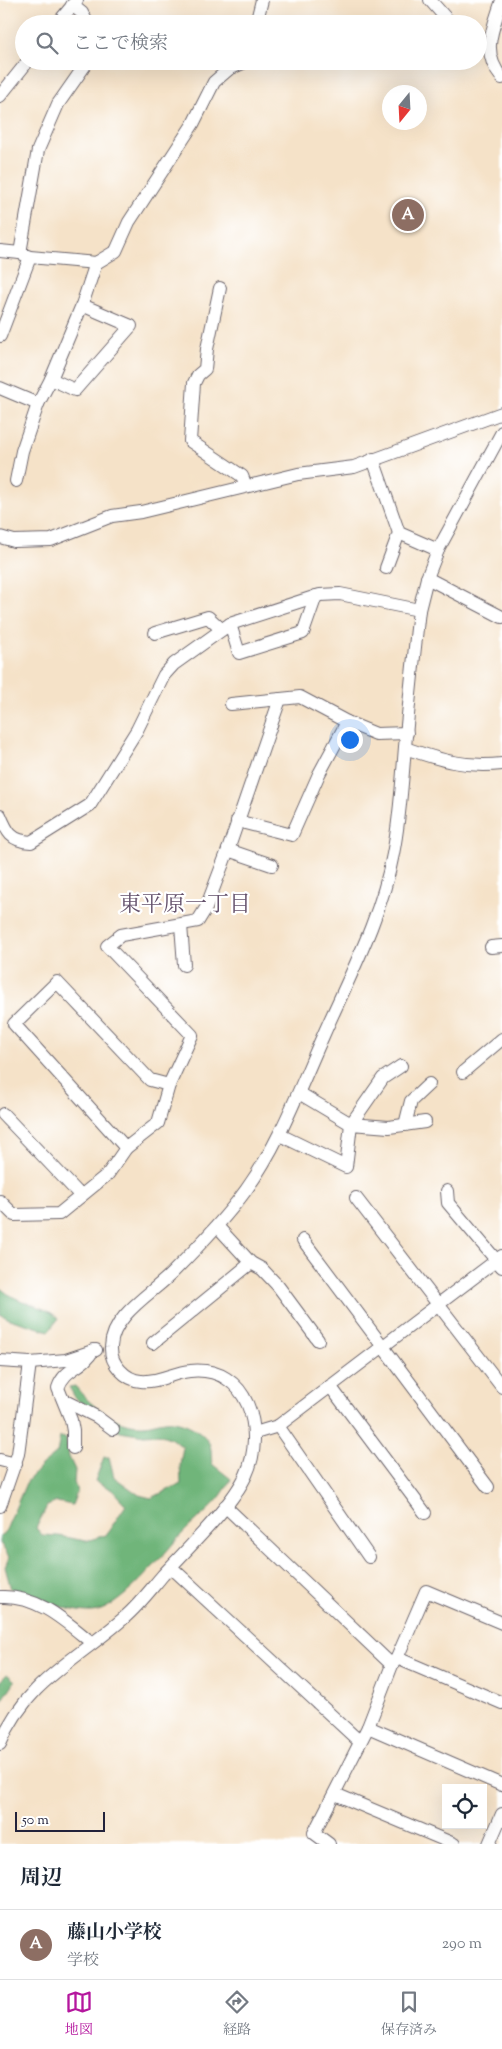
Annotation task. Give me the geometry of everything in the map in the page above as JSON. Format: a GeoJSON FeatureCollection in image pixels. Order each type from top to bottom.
{"type":"FeatureCollection","features":[{"type":"Feature","properties":{"kind":"street"},"geometry":{"type":"LineString","coordinates":[[258,15],[262,0]]}},
{"type":"Feature","properties":{"kind":"street"},"geometry":{"type":"LineString","coordinates":[[430,0],[443,15]]}},
{"type":"Feature","properties":{"kind":"street"},"geometry":{"type":"LineString","coordinates":[[502,0],[489,41],[489,52],[492,61],[502,78]]}},
{"type":"Feature","properties":{"kind":"street"},"geometry":{"type":"LineString","coordinates":[[64,15],[74,3],[83,15]]}},
{"type":"Feature","properties":{"kind":"street"},"geometry":{"type":"LineString","coordinates":[[487,57],[492,61]]}},
{"type":"Feature","properties":{"kind":"street"},"geometry":{"type":"LineString","coordinates":[[0,96],[21,70]]}},
{"type":"Feature","properties":{"kind":"street"},"geometry":{"type":"LineString","coordinates":[[0,336],[25,255],[35,162],[45,131],[58,104],[82,70]]}},
{"type":"Feature","properties":{"kind":"street"},"geometry":{"type":"LineString","coordinates":[[0,251],[96,263],[116,251],[129,222],[193,124],[214,82],[228,70]]}},
{"type":"Feature","properties":{"kind":"street"},"geometry":{"type":"LineString","coordinates":[[16,481],[22,451],[38,404],[51,379],[82,306],[96,263]]}},
{"type":"Feature","properties":{"kind":"street"},"geometry":{"type":"LineString","coordinates":[[220,288],[207,349],[205,368],[198,375],[194,383],[190,441],[242,476],[246,486]]}},
{"type":"Feature","properties":{"kind":"street"},"geometry":{"type":"LineString","coordinates":[[51,379],[75,390],[131,326],[82,306]]}},
{"type":"Feature","properties":{"kind":"street"},"geometry":{"type":"LineString","coordinates":[[0,388],[38,404]]}},
{"type":"Feature","properties":{"kind":"street"},"geometry":{"type":"LineString","coordinates":[[0,537],[14,541],[51,540],[112,516],[142,512],[298,474],[354,467],[502,413]]}},
{"type":"Feature","properties":{"kind":"street"},"geometry":{"type":"LineString","coordinates":[[0,1744],[8,1725],[21,1705],[55,1670],[127,1616],[225,1506],[248,1473],[255,1433],[250,1408],[237,1387],[226,1379],[210,1373],[191,1371],[147,1382],[137,1381],[127,1376],[117,1367],[110,1346],[124,1316],[170,1276],[217,1226],[246,1190],[280,1135],[299,1093],[381,901],[393,857],[398,829],[419,610],[427,578],[438,550],[502,432]]}},
{"type":"Feature","properties":{"kind":"street"},"geometry":{"type":"LineString","coordinates":[[373,459],[399,533],[386,568]]}},
{"type":"Feature","properties":{"kind":"street"},"geometry":{"type":"LineString","coordinates":[[399,533],[438,550]]}},
{"type":"Feature","properties":{"kind":"street"},"geometry":{"type":"LineString","coordinates":[[427,578],[502,617]]}},
{"type":"Feature","properties":{"kind":"street"},"geometry":{"type":"LineString","coordinates":[[0,815],[11,837],[21,842],[31,842],[90,805],[137,730],[164,675],[174,664],[226,626],[316,596],[340,594],[419,610]]}},
{"type":"Feature","properties":{"kind":"street"},"geometry":{"type":"LineString","coordinates":[[155,633],[208,617],[226,626],[239,653],[303,633],[316,596]]}},
{"type":"Feature","properties":{"kind":"street"},"geometry":{"type":"LineString","coordinates":[[231,704],[300,697],[347,722],[376,734],[407,733]]}},
{"type":"Feature","properties":{"kind":"street"},"geometry":{"type":"LineString","coordinates":[[0,1201],[14,1215],[60,1214],[108,1174],[126,1148],[158,1124],[169,1085],[192,1035],[107,946],[121,935],[198,921],[206,908],[228,850],[280,700]]}},
{"type":"Feature","properties":{"kind":"street"},"geometry":{"type":"LineString","coordinates":[[238,821],[292,835],[320,774],[347,722]]}},
{"type":"Feature","properties":{"kind":"street"},"geometry":{"type":"LineString","coordinates":[[405,748],[461,765],[502,764]]}},
{"type":"Feature","properties":{"kind":"street"},"geometry":{"type":"LineString","coordinates":[[228,850],[272,865]]}},
{"type":"Feature","properties":{"kind":"street"},"geometry":{"type":"LineString","coordinates":[[181,925],[184,965]]}},
{"type":"Feature","properties":{"kind":"street"},"geometry":{"type":"LineString","coordinates":[[126,1148],[14,1024],[57,982],[150,1080],[169,1085]]}},
{"type":"Feature","properties":{"kind":"street"},"geometry":{"type":"LineString","coordinates":[[462,1072],[502,1039]]}},
{"type":"Feature","properties":{"kind":"street"},"geometry":{"type":"LineString","coordinates":[[280,1135],[346,1168],[351,1124],[383,1078],[401,1066]]}},
{"type":"Feature","properties":{"kind":"street"},"geometry":{"type":"LineString","coordinates":[[406,1125],[412,1101],[429,1084]]}},
{"type":"Feature","properties":{"kind":"street"},"geometry":{"type":"LineString","coordinates":[[299,1093],[351,1124],[390,1127],[425,1122]]}},
{"type":"Feature","properties":{"kind":"street"},"geometry":{"type":"LineString","coordinates":[[3,1114],[81,1196]]}},
{"type":"Feature","properties":{"kind":"street"},"geometry":{"type":"LineString","coordinates":[[255,1433],[278,1426],[437,1304],[500,1261],[448,1203],[447,1192]]}},
{"type":"Feature","properties":{"kind":"street"},"geometry":{"type":"LineString","coordinates":[[356,1198],[502,1387]]}},
{"type":"Feature","properties":{"kind":"street"},"geometry":{"type":"LineString","coordinates":[[217,1226],[251,1263],[262,1269],[278,1286],[318,1340]]}},
{"type":"Feature","properties":{"kind":"street"},"geometry":{"type":"LineString","coordinates":[[303,1240],[488,1487]]}},
{"type":"Feature","properties":{"kind":"street"},"geometry":{"type":"LineString","coordinates":[[153,1343],[251,1263]]}},
{"type":"Feature","properties":{"kind":"street"},"geometry":{"type":"LineString","coordinates":[[0,1361],[30,1363],[66,1360],[110,1346]]}},
{"type":"Feature","properties":{"kind":"street"},"geometry":{"type":"LineString","coordinates":[[93,1350],[81,1365],[67,1371],[61,1379],[58,1388],[59,1394],[65,1401],[97,1417],[113,1429]]}},
{"type":"Feature","properties":{"kind":"street"},"geometry":{"type":"LineString","coordinates":[[0,1506],[16,1464],[30,1363]]}},
{"type":"Feature","properties":{"kind":"street"},"geometry":{"type":"LineString","coordinates":[[330,1386],[425,1512]]}},
{"type":"Feature","properties":{"kind":"street"},"geometry":{"type":"LineString","coordinates":[[65,1401],[73,1431],[73,1448]]}},
{"type":"Feature","properties":{"kind":"street"},"geometry":{"type":"LineString","coordinates":[[278,1426],[369,1556]]}},
{"type":"Feature","properties":{"kind":"street"},"geometry":{"type":"LineString","coordinates":[[0,1460],[16,1464]]}},
{"type":"Feature","properties":{"kind":"street"},"geometry":{"type":"LineString","coordinates":[[225,1506],[395,1661],[502,1703]]}},
{"type":"Feature","properties":{"kind":"street"},"geometry":{"type":"LineString","coordinates":[[171,1567],[360,1742]]}},
{"type":"Feature","properties":{"kind":"street"},"geometry":{"type":"LineString","coordinates":[[329,1844],[314,1833],[368,1727],[426,1590],[502,1623]]}},
{"type":"Feature","properties":{"kind":"street"},"geometry":{"type":"LineString","coordinates":[[0,1597],[39,1604],[63,1619],[92,1643]]}},
{"type":"Feature","properties":{"kind":"street"},"geometry":{"type":"LineString","coordinates":[[368,1727],[502,1786]]}},
{"type":"Feature","properties":{"kind":"street"},"geometry":{"type":"LineString","coordinates":[[335,1794],[454,1844]]}},
{"type":"Feature","properties":{"kind":"street"},"geometry":{"type":"LineString","coordinates":[[490,1844],[502,1814]]}},
{"type":"Feature","properties":{"kind":"green space"},"geometry":{"type":"Polygon","coordinates":[[[0,1288],[7,1294],[45,1309],[59,1318],[49,1331],[9,1319],[0,1314],[0,1288]]]}},
{"type":"Feature","properties":{"kind":"green space"},"geometry":{"type":"Polygon","coordinates":[[[75,1386],[100,1410],[123,1422],[141,1425],[171,1421],[197,1430],[210,1445],[212,1464],[231,1479],[215,1503],[181,1535],[140,1581],[115,1602],[103,1609],[92,1612],[73,1610],[11,1589],[5,1567],[9,1557],[0,1543],[0,1537],[6,1530],[26,1483],[41,1466],[57,1453],[60,1437],[66,1438],[69,1457],[75,1470],[74,1482],[77,1492],[72,1505],[57,1502],[47,1506],[36,1528],[42,1535],[86,1541],[106,1535],[126,1505],[112,1490],[95,1481],[104,1457],[109,1457],[114,1477],[139,1495],[151,1498],[181,1484],[180,1464],[183,1447],[170,1438],[158,1434],[144,1435],[120,1431],[76,1399],[69,1387],[75,1386]]]}},
{"type":"Feature","properties":{"kind":"green space"},"geometry":{"type":"Polygon","coordinates":[[[7,1674],[15,1681],[0,1704],[0,1681],[7,1674]]]}},
{"type":"Feature","properties":{"kind":"place","name":"藤山小学校"},"geometry":{"type":"Point","coordinates":[408,215]}},
{"type":"Feature","properties":{"kind":"district","name":"東平原一丁目"},"geometry":{"type":"Point","coordinates":[185,903]}}]}
